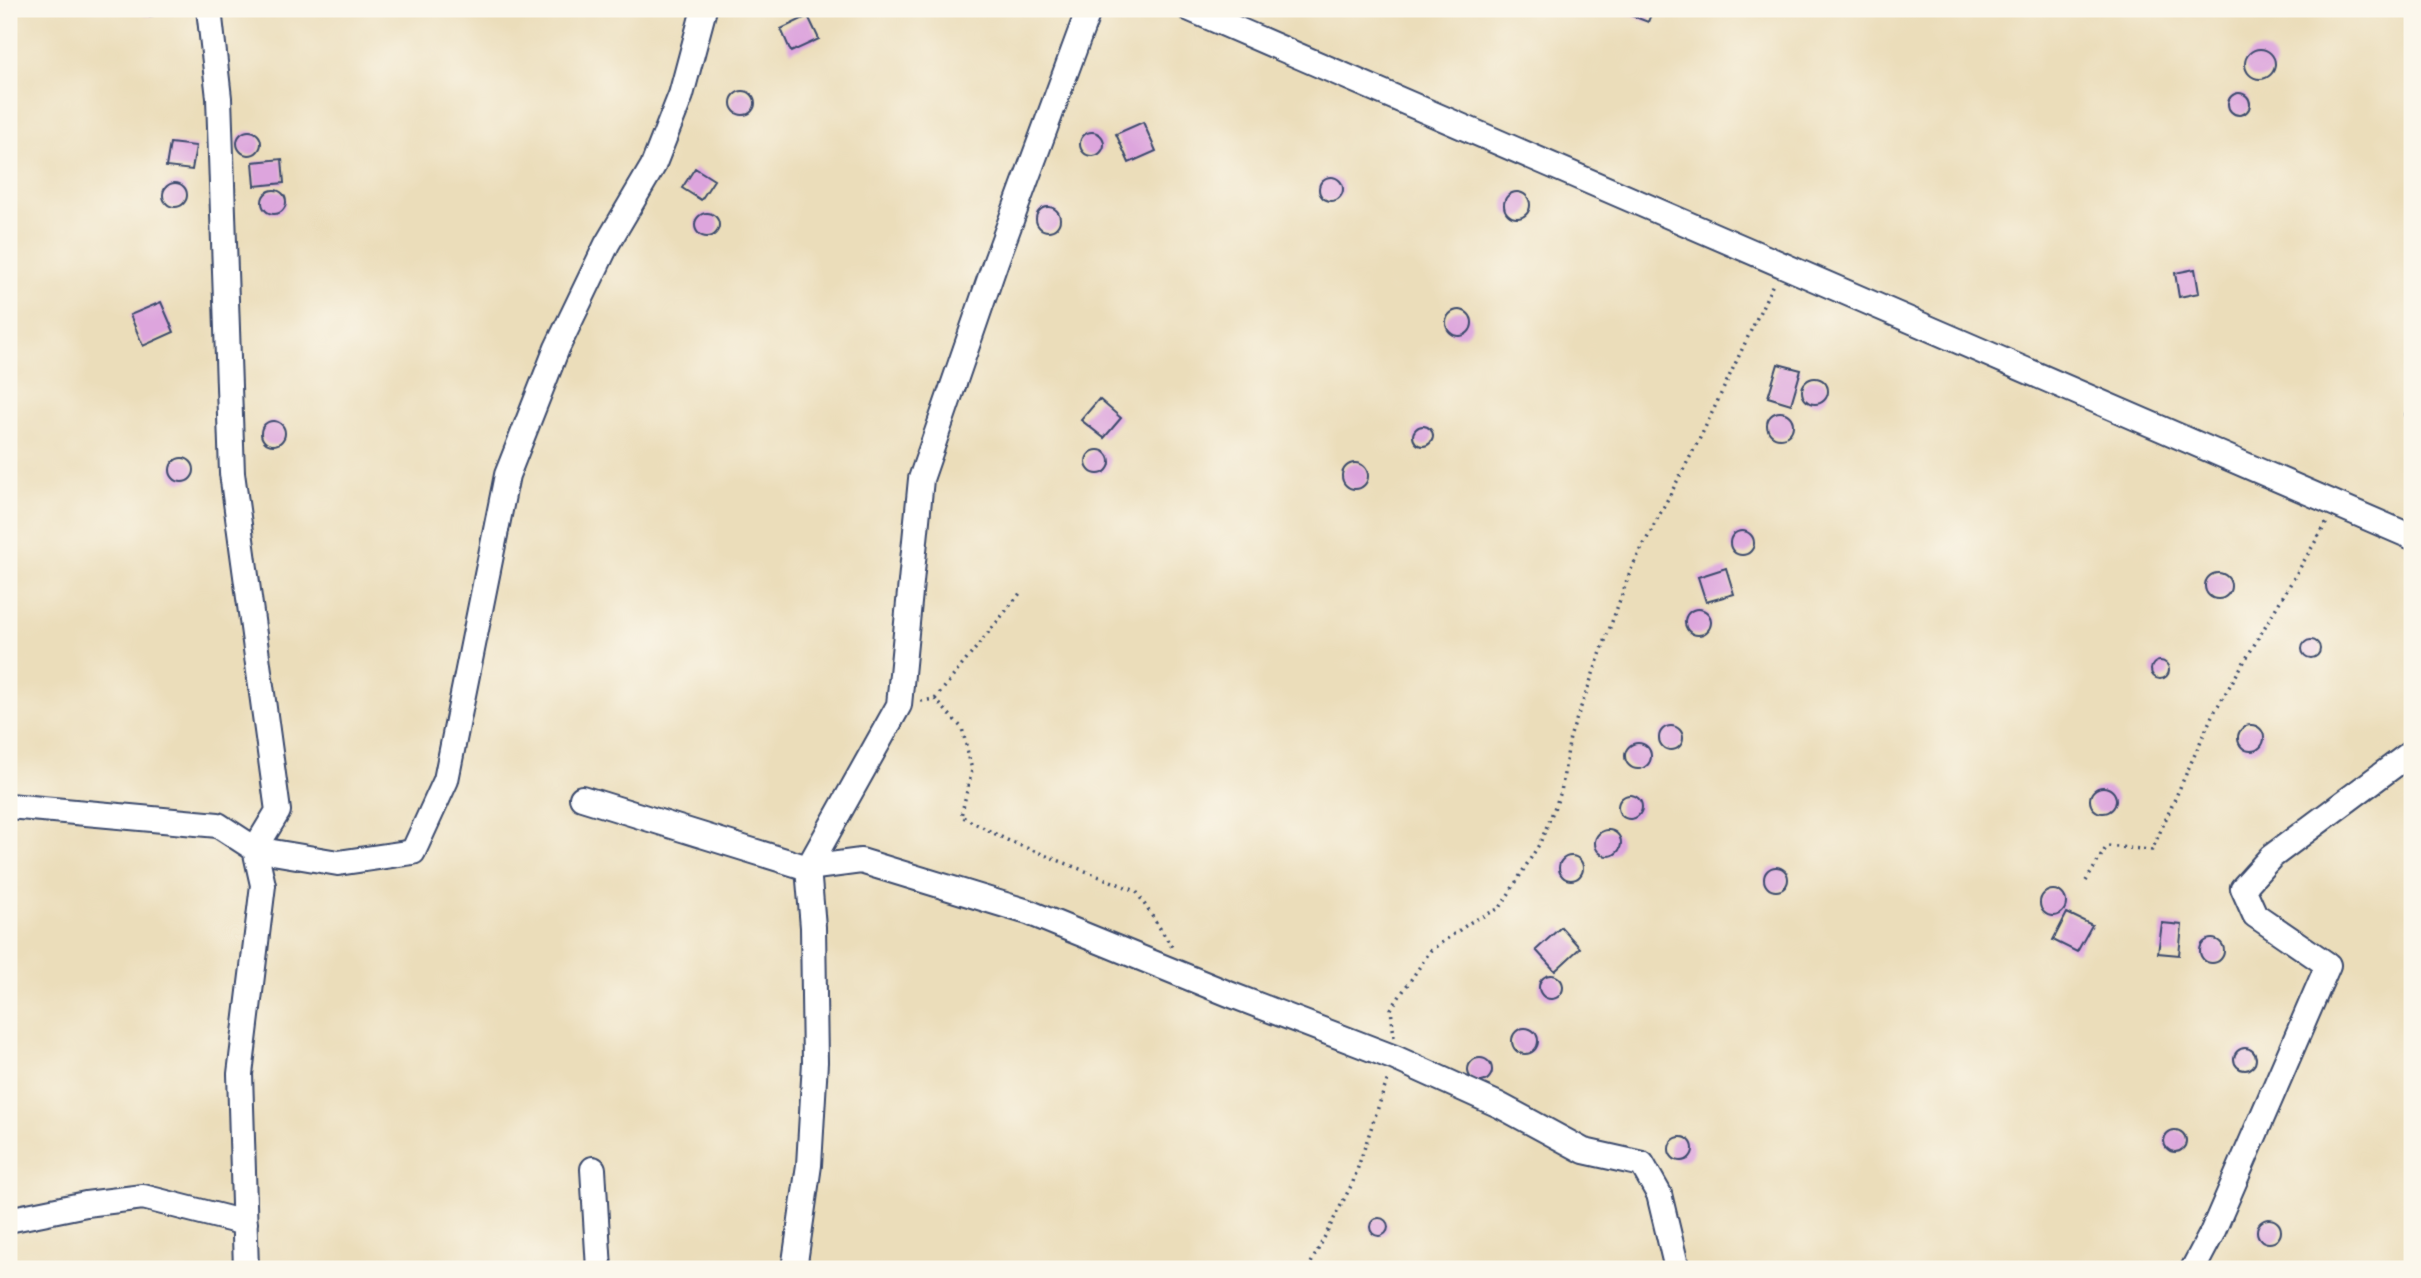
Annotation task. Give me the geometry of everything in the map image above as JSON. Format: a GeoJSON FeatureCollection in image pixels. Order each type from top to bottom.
{"type":"FeatureCollection","features":[{"type":"Feature","properties":{"kind":"street"},"geometry":{"type":"LineString","coordinates":[[209,9],[219,98],[232,473],[278,811],[255,849],[262,884],[240,1074],[246,1269]]}},
{"type":"Feature","properties":{"kind":"street"},"geometry":{"type":"LineString","coordinates":[[9,806],[218,825],[255,849],[338,863],[413,852],[446,780],[507,475],[556,348],[607,244],[653,166],[681,95],[704,9]]}},
{"type":"Feature","properties":{"kind":"street"},"geometry":{"type":"LineString","coordinates":[[794,1269],[809,1165],[815,1062],[813,928],[808,869],[899,705],[921,479],[996,261],[1088,9]]}},
{"type":"Feature","properties":{"kind":"street"},"geometry":{"type":"LineString","coordinates":[[1190,9],[2412,537]]}},
{"type":"Feature","properties":{"kind":"street"},"geometry":{"type":"LineString","coordinates":[[2193,1269],[2212,1233],[2328,965],[2255,915],[2243,888],[2272,857],[2412,752]]}},
{"type":"Feature","properties":{"kind":"street"},"geometry":{"type":"LineString","coordinates":[[582,798],[808,869],[861,861],[1028,912],[1395,1058],[1499,1105],[1584,1152],[1642,1164],[1659,1194],[1677,1269]]}},
{"type":"Feature","properties":{"kind":"street"},"geometry":{"type":"LineString","coordinates":[[593,1169],[599,1269]]}},
{"type":"Feature","properties":{"kind":"street"},"geometry":{"type":"LineString","coordinates":[[13,1219],[143,1196],[245,1223]]}},
{"type":"Feature","properties":{"kind":"path"},"geometry":{"type":"LineString","coordinates":[[1308,1269],[1353,1182],[1395,1058],[1391,1009],[1431,950],[1471,922],[1500,908],[1540,844],[1560,792],[1570,737],[1632,567],[1701,436],[1782,265]]}},
{"type":"Feature","properties":{"kind":"path"},"geometry":{"type":"LineString","coordinates":[[2086,881],[2107,846],[2152,850],[2212,716],[2337,505]]}},
{"type":"Feature","properties":{"kind":"path"},"geometry":{"type":"LineString","coordinates":[[899,705],[935,699],[1021,592]]}},
{"type":"Feature","properties":{"kind":"path"},"geometry":{"type":"LineString","coordinates":[[935,699],[961,728],[972,770],[961,816],[1009,841],[1136,891],[1194,979]]}},
{"type":"Feature","properties":{"kind":"building"},"geometry":{"type":"Polygon","coordinates":[[[135,9],[160,9],[154,15],[146,16],[135,9]]]}},
{"type":"Feature","properties":{"kind":"building"},"geometry":{"type":"Polygon","coordinates":[[[1624,9],[1653,9],[1648,22],[1622,12],[1624,9]]]}},
{"type":"Feature","properties":{"kind":"building"},"geometry":{"type":"Polygon","coordinates":[[[808,16],[819,39],[791,52],[781,29],[808,16]]]}},
{"type":"Feature","properties":{"kind":"building"},"geometry":{"type":"Polygon","coordinates":[[[2260,49],[2271,53],[2275,64],[2271,75],[2260,79],[2249,75],[2245,64],[2249,53],[2260,49]]]}},
{"type":"Feature","properties":{"kind":"building"},"geometry":{"type":"Polygon","coordinates":[[[743,91],[754,98],[755,103],[748,114],[743,115],[732,108],[731,103],[738,92],[743,91]]]}},
{"type":"Feature","properties":{"kind":"building"},"geometry":{"type":"Polygon","coordinates":[[[2239,93],[2247,96],[2250,104],[2247,112],[2239,115],[2231,112],[2228,104],[2231,96],[2239,93]]]}},
{"type":"Feature","properties":{"kind":"building"},"geometry":{"type":"Polygon","coordinates":[[[1143,122],[1156,151],[1129,163],[1116,134],[1143,122]]]}},
{"type":"Feature","properties":{"kind":"building"},"geometry":{"type":"Polygon","coordinates":[[[249,131],[260,138],[261,143],[254,154],[249,155],[238,148],[237,143],[244,132],[249,131]]]}},
{"type":"Feature","properties":{"kind":"building"},"geometry":{"type":"Polygon","coordinates":[[[1092,132],[1103,139],[1104,144],[1097,155],[1092,156],[1081,149],[1080,144],[1087,133],[1092,132]]]}},
{"type":"Feature","properties":{"kind":"building"},"geometry":{"type":"Polygon","coordinates":[[[170,143],[196,146],[192,170],[166,167],[170,143]]]}},
{"type":"Feature","properties":{"kind":"building"},"geometry":{"type":"Polygon","coordinates":[[[282,159],[284,183],[255,186],[253,162],[282,159]]]}},
{"type":"Feature","properties":{"kind":"building"},"geometry":{"type":"Polygon","coordinates":[[[695,168],[714,180],[701,200],[682,188],[695,168]]]}},
{"type":"Feature","properties":{"kind":"building"},"geometry":{"type":"Polygon","coordinates":[[[1331,177],[1342,184],[1343,189],[1336,200],[1331,201],[1320,194],[1319,189],[1326,178],[1331,177]]]}},
{"type":"Feature","properties":{"kind":"building"},"geometry":{"type":"Polygon","coordinates":[[[175,183],[186,190],[187,195],[180,206],[175,207],[164,200],[163,195],[170,184],[175,183]]]}},
{"type":"Feature","properties":{"kind":"building"},"geometry":{"type":"Polygon","coordinates":[[[274,190],[282,194],[286,202],[282,210],[274,214],[266,210],[262,202],[266,194],[274,190]]]}},
{"type":"Feature","properties":{"kind":"building"},"geometry":{"type":"Polygon","coordinates":[[[1517,192],[1526,196],[1530,205],[1526,214],[1517,218],[1508,214],[1504,205],[1508,196],[1517,192]]]}},
{"type":"Feature","properties":{"kind":"building"},"geometry":{"type":"Polygon","coordinates":[[[1048,207],[1056,211],[1060,219],[1056,227],[1048,231],[1040,227],[1036,219],[1040,211],[1048,207]]]}},
{"type":"Feature","properties":{"kind":"building"},"geometry":{"type":"Polygon","coordinates":[[[707,213],[718,220],[719,225],[712,236],[707,237],[696,230],[695,225],[702,214],[707,213]]]}},
{"type":"Feature","properties":{"kind":"building"},"geometry":{"type":"Polygon","coordinates":[[[2195,269],[2199,293],[2179,297],[2175,273],[2195,269]]]}},
{"type":"Feature","properties":{"kind":"building"},"geometry":{"type":"Polygon","coordinates":[[[161,302],[174,332],[143,346],[130,315],[161,302]]]}},
{"type":"Feature","properties":{"kind":"building"},"geometry":{"type":"Polygon","coordinates":[[[1459,310],[1468,314],[1472,323],[1468,332],[1459,336],[1450,332],[1446,323],[1450,314],[1459,310]]]}},
{"type":"Feature","properties":{"kind":"building"},"geometry":{"type":"Polygon","coordinates":[[[1778,364],[1801,370],[1791,404],[1768,397],[1778,364]]]}},
{"type":"Feature","properties":{"kind":"building"},"geometry":{"type":"Polygon","coordinates":[[[1815,378],[1824,382],[1828,391],[1824,400],[1815,404],[1806,400],[1802,391],[1806,382],[1815,378]]]}},
{"type":"Feature","properties":{"kind":"building"},"geometry":{"type":"Polygon","coordinates":[[[1099,399],[1121,418],[1104,438],[1081,420],[1099,399]]]}},
{"type":"Feature","properties":{"kind":"building"},"geometry":{"type":"Polygon","coordinates":[[[2412,404],[2412,427],[2405,414],[2412,404]]]}},
{"type":"Feature","properties":{"kind":"building"},"geometry":{"type":"Polygon","coordinates":[[[1780,412],[1789,416],[1793,425],[1789,434],[1780,438],[1771,434],[1767,425],[1771,416],[1780,412]]]}},
{"type":"Feature","properties":{"kind":"building"},"geometry":{"type":"Polygon","coordinates":[[[273,421],[284,428],[285,433],[278,444],[273,445],[262,438],[261,433],[268,422],[273,421]]]}},
{"type":"Feature","properties":{"kind":"building"},"geometry":{"type":"Polygon","coordinates":[[[1423,426],[1430,429],[1433,436],[1430,443],[1423,446],[1416,443],[1413,436],[1416,429],[1423,426]]]}},
{"type":"Feature","properties":{"kind":"building"},"geometry":{"type":"Polygon","coordinates":[[[1098,450],[1109,457],[1110,462],[1103,473],[1098,474],[1087,467],[1086,462],[1093,451],[1098,450]]]}},
{"type":"Feature","properties":{"kind":"building"},"geometry":{"type":"Polygon","coordinates":[[[182,458],[193,465],[194,470],[187,481],[182,482],[171,475],[170,470],[177,459],[182,458]]]}},
{"type":"Feature","properties":{"kind":"building"},"geometry":{"type":"Polygon","coordinates":[[[1355,463],[1364,467],[1368,476],[1364,485],[1355,489],[1346,485],[1342,476],[1346,467],[1355,463]]]}},
{"type":"Feature","properties":{"kind":"building"},"geometry":{"type":"Polygon","coordinates":[[[1742,531],[1753,538],[1754,543],[1747,554],[1742,555],[1731,548],[1730,543],[1737,532],[1742,531]]]}},
{"type":"Feature","properties":{"kind":"building"},"geometry":{"type":"Polygon","coordinates":[[[1726,568],[1734,594],[1706,602],[1698,577],[1726,568]]]}},
{"type":"Feature","properties":{"kind":"building"},"geometry":{"type":"Polygon","coordinates":[[[2218,573],[2227,577],[2231,586],[2227,595],[2218,599],[2209,595],[2205,586],[2209,577],[2218,573]]]}},
{"type":"Feature","properties":{"kind":"building"},"geometry":{"type":"Polygon","coordinates":[[[1698,609],[1707,613],[1711,622],[1707,631],[1698,635],[1689,631],[1685,622],[1689,613],[1698,609]]]}},
{"type":"Feature","properties":{"kind":"building"},"geometry":{"type":"Polygon","coordinates":[[[2311,640],[2317,643],[2320,649],[2317,655],[2311,658],[2305,655],[2302,649],[2305,643],[2311,640]]]}},
{"type":"Feature","properties":{"kind":"building"},"geometry":{"type":"Polygon","coordinates":[[[2160,661],[2166,664],[2169,670],[2166,676],[2160,679],[2154,676],[2151,670],[2154,664],[2160,661]]]}},
{"type":"Feature","properties":{"kind":"building"},"geometry":{"type":"Polygon","coordinates":[[[2251,725],[2260,729],[2264,738],[2260,747],[2251,751],[2242,747],[2238,738],[2242,729],[2251,725]]]}},
{"type":"Feature","properties":{"kind":"building"},"geometry":{"type":"Polygon","coordinates":[[[1671,726],[1682,733],[1683,738],[1676,749],[1671,750],[1660,743],[1659,738],[1666,727],[1671,726]]]}},
{"type":"Feature","properties":{"kind":"building"},"geometry":{"type":"Polygon","coordinates":[[[1638,743],[1647,747],[1651,756],[1647,765],[1638,769],[1629,765],[1625,756],[1629,747],[1638,743]]]}},
{"type":"Feature","properties":{"kind":"building"},"geometry":{"type":"Polygon","coordinates":[[[2103,787],[2112,791],[2116,800],[2112,809],[2103,813],[2094,809],[2090,800],[2094,791],[2103,787]]]}},
{"type":"Feature","properties":{"kind":"building"},"geometry":{"type":"Polygon","coordinates":[[[1630,795],[1641,802],[1642,807],[1635,818],[1630,819],[1619,812],[1618,807],[1625,796],[1630,795]]]}},
{"type":"Feature","properties":{"kind":"building"},"geometry":{"type":"Polygon","coordinates":[[[1608,830],[1617,834],[1621,843],[1617,852],[1608,856],[1599,852],[1595,843],[1599,834],[1608,830]]]}},
{"type":"Feature","properties":{"kind":"building"},"geometry":{"type":"Polygon","coordinates":[[[1571,856],[1582,863],[1583,868],[1576,879],[1571,880],[1560,873],[1559,868],[1566,857],[1571,856]]]}},
{"type":"Feature","properties":{"kind":"building"},"geometry":{"type":"Polygon","coordinates":[[[1776,867],[1787,874],[1788,879],[1781,890],[1776,891],[1765,884],[1764,879],[1771,868],[1776,867]]]}},
{"type":"Feature","properties":{"kind":"building"},"geometry":{"type":"Polygon","coordinates":[[[2053,890],[2062,894],[2066,903],[2062,912],[2053,916],[2044,912],[2040,903],[2044,894],[2053,890]]]}},
{"type":"Feature","properties":{"kind":"building"},"geometry":{"type":"Polygon","coordinates":[[[2067,913],[2092,925],[2077,952],[2053,940],[2067,913]]]}},
{"type":"Feature","properties":{"kind":"building"},"geometry":{"type":"Polygon","coordinates":[[[2162,923],[2182,925],[2179,955],[2158,953],[2162,923]]]}},
{"type":"Feature","properties":{"kind":"building"},"geometry":{"type":"Polygon","coordinates":[[[1561,927],[1580,948],[1555,971],[1536,950],[1561,927]]]}},
{"type":"Feature","properties":{"kind":"building"},"geometry":{"type":"Polygon","coordinates":[[[2212,939],[2220,943],[2224,951],[2220,959],[2212,963],[2204,959],[2200,951],[2204,943],[2212,939]]]}},
{"type":"Feature","properties":{"kind":"building"},"geometry":{"type":"Polygon","coordinates":[[[1551,975],[1562,982],[1563,987],[1556,998],[1551,999],[1540,992],[1539,987],[1546,976],[1551,975]]]}},
{"type":"Feature","properties":{"kind":"building"},"geometry":{"type":"Polygon","coordinates":[[[1525,1028],[1534,1032],[1538,1041],[1534,1050],[1525,1054],[1516,1050],[1512,1041],[1516,1032],[1525,1028]]]}},
{"type":"Feature","properties":{"kind":"building"},"geometry":{"type":"Polygon","coordinates":[[[2241,1048],[2249,1048],[2256,1055],[2256,1063],[2249,1070],[2241,1070],[2234,1063],[2234,1055],[2241,1048]]]}},
{"type":"Feature","properties":{"kind":"building"},"geometry":{"type":"Polygon","coordinates":[[[1480,1058],[1491,1065],[1492,1070],[1485,1081],[1480,1082],[1469,1075],[1468,1070],[1475,1059],[1480,1058]]]}},
{"type":"Feature","properties":{"kind":"building"},"geometry":{"type":"Polygon","coordinates":[[[2171,1130],[2179,1130],[2186,1137],[2186,1145],[2179,1152],[2171,1152],[2164,1145],[2164,1137],[2171,1130]]]}},
{"type":"Feature","properties":{"kind":"building"},"geometry":{"type":"Polygon","coordinates":[[[1681,1137],[1692,1144],[1693,1149],[1686,1160],[1681,1161],[1670,1154],[1669,1149],[1676,1138],[1681,1137]]]}},
{"type":"Feature","properties":{"kind":"building"},"geometry":{"type":"Polygon","coordinates":[[[1375,1218],[1383,1218],[1388,1227],[1386,1234],[1375,1236],[1370,1231],[1370,1223],[1375,1218]]]}},
{"type":"Feature","properties":{"kind":"building"},"geometry":{"type":"Polygon","coordinates":[[[2269,1219],[2277,1223],[2281,1231],[2277,1239],[2269,1243],[2261,1239],[2257,1231],[2261,1223],[2269,1219]]]}}]}
